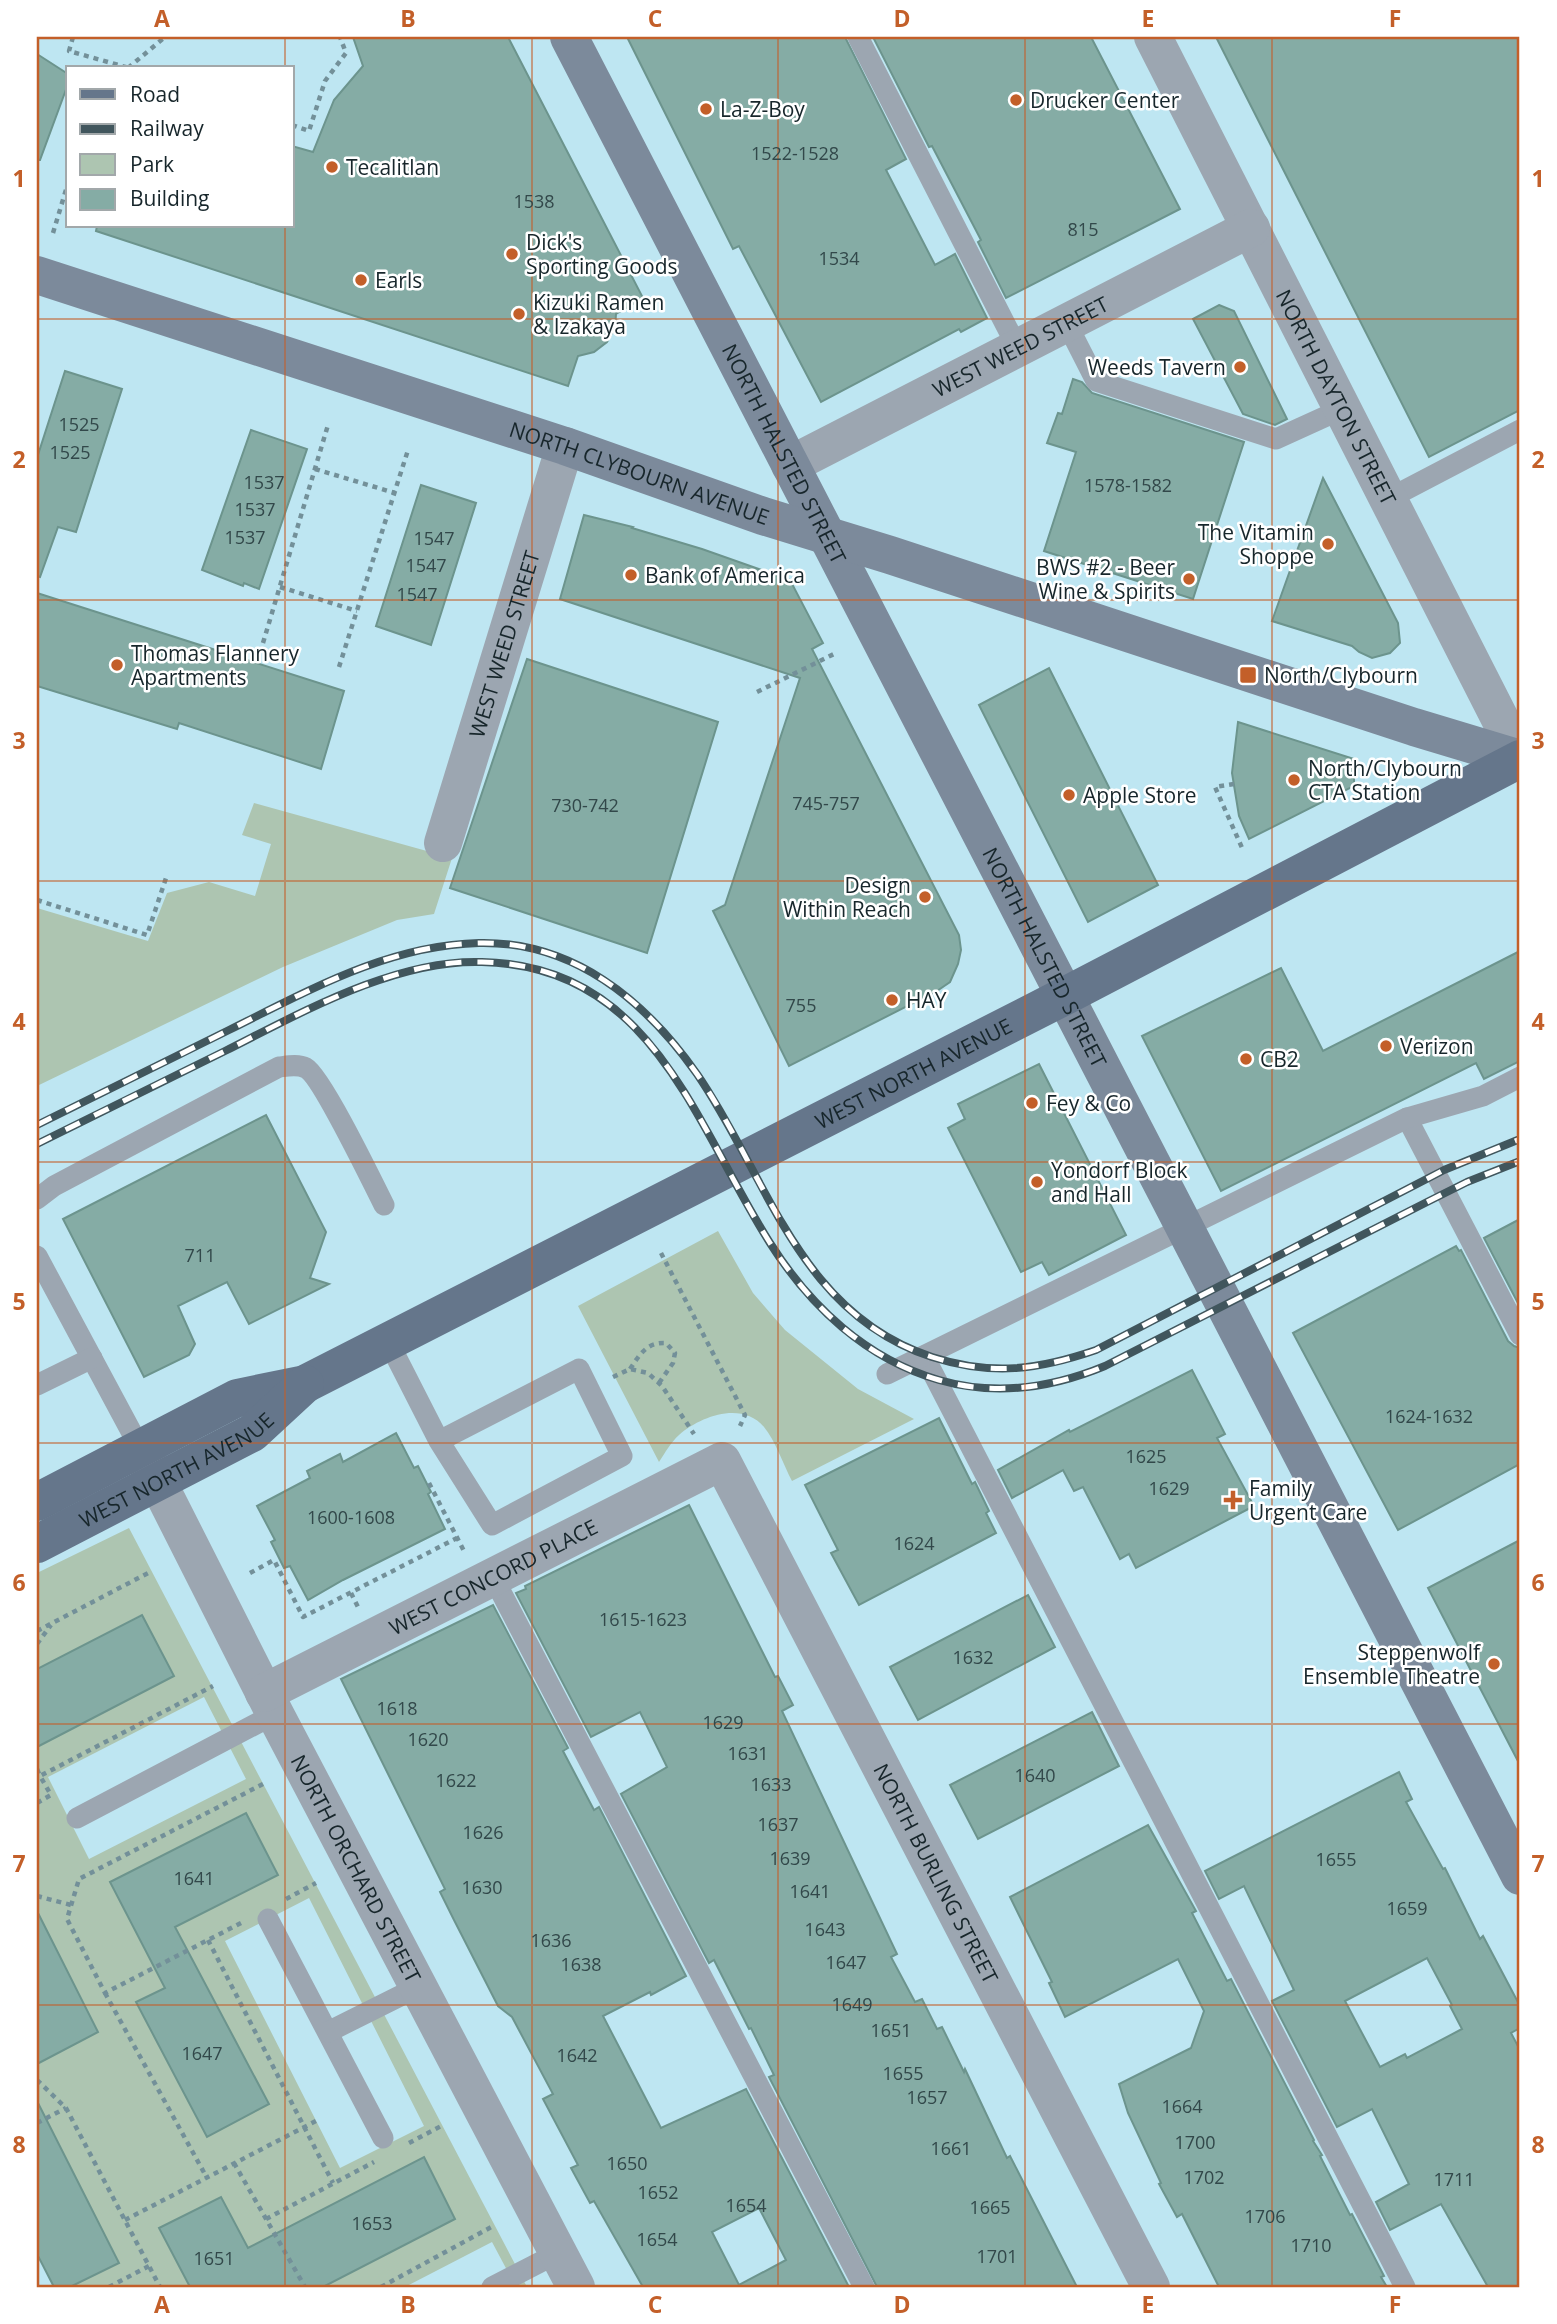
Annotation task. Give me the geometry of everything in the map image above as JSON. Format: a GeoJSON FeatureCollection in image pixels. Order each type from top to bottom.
{"type":"FeatureCollection","features":[{"type":"Feature","properties":{"kind":"main road","name":"NORTH HALSTED STREET"},"geometry":{"type":"LineString","coordinates":[[569,37],[1520,1877]]}},
{"type":"Feature","properties":{"kind":"main road","name":"NORTH CLYBOURN AVENUE"},"geometry":{"type":"LineString","coordinates":[[37,275],[565,446],[763,516],[1520,759]]}},
{"type":"Feature","properties":{"kind":"main road","name":"WEST NORTH AVENUE"},"geometry":{"type":"LineString","coordinates":[[37,1544],[252,1433],[305,1384],[1065,996],[1520,759]]}},
{"type":"Feature","properties":{"kind":"main road","name":"WEST NORTH AVENUE"},"geometry":{"type":"LineString","coordinates":[[37,1502],[237,1398],[305,1384]]}},
{"type":"Feature","properties":{"kind":"street","name":"NORTH DAYTON STREET"},"geometry":{"type":"LineString","coordinates":[[1153,37],[1520,759]]}},
{"type":"Feature","properties":{"kind":"street","name":"WEST WEED STREET"},"geometry":{"type":"LineString","coordinates":[[790,465],[1251,228]]}},
{"type":"Feature","properties":{"kind":"street","name":"WEST WEED STREET"},"geometry":{"type":"LineString","coordinates":[[443,843],[565,446]]}},
{"type":"Feature","properties":{"kind":"street","name":"NORTH ORCHARD STREET"},"geometry":{"type":"LineString","coordinates":[[140,1448],[270,1703],[576,2287]]}},
{"type":"Feature","properties":{"kind":"street","name":"WEST CONCORD PLACE"},"geometry":{"type":"LineString","coordinates":[[270,1703],[493,1577],[722,1461]]}},
{"type":"Feature","properties":{"kind":"street","name":"NORTH BURLING STREET"},"geometry":{"type":"LineString","coordinates":[[722,1461],[1151,2287]]}},
{"type":"Feature","properties":{"kind":"lane"},"geometry":{"type":"LineString","coordinates":[[858,37],[1017,347]]}},
{"type":"Feature","properties":{"kind":"lane"},"geometry":{"type":"LineString","coordinates":[[1066,322],[1096,381],[1276,439],[1342,409]]}},
{"type":"Feature","properties":{"kind":"lane"},"geometry":{"type":"LineString","coordinates":[[1388,499],[1520,430]]}},
{"type":"Feature","properties":{"kind":"lane"},"geometry":{"type":"LineString","coordinates":[[37,1199],[54,1186],[267,1073],[279,1067],[295,1065],[307,1068],[323,1089],[384,1205]]}},
{"type":"Feature","properties":{"kind":"lane"},"geometry":{"type":"LineString","coordinates":[[887,1374],[1407,1118],[1483,1096],[1520,1077]]}},
{"type":"Feature","properties":{"kind":"lane"},"geometry":{"type":"LineString","coordinates":[[1407,1118],[1520,1335]]}},
{"type":"Feature","properties":{"kind":"lane"},"geometry":{"type":"LineString","coordinates":[[37,1256],[140,1448]]}},
{"type":"Feature","properties":{"kind":"lane"},"geometry":{"type":"LineString","coordinates":[[388,1341],[439,1441],[492,1525],[622,1456],[579,1369],[439,1441]]}},
{"type":"Feature","properties":{"kind":"lane"},"geometry":{"type":"LineString","coordinates":[[924,1356],[1405,2287]]}},
{"type":"Feature","properties":{"kind":"lane"},"geometry":{"type":"LineString","coordinates":[[37,1385],[92,1358]]}},
{"type":"Feature","properties":{"kind":"lane"},"geometry":{"type":"LineString","coordinates":[[493,1577],[864,2287]]}},
{"type":"Feature","properties":{"kind":"lane"},"geometry":{"type":"LineString","coordinates":[[77,1818],[270,1703]]}},
{"type":"Feature","properties":{"kind":"lane"},"geometry":{"type":"LineString","coordinates":[[274,1911],[382,2148]]}},
{"type":"Feature","properties":{"kind":"lane"},"geometry":{"type":"LineString","coordinates":[[328,2032],[418,1987]]}},
{"type":"Feature","properties":{"kind":"lane"},"geometry":{"type":"LineString","coordinates":[[492,2287],[558,2253]]}},
{"type":"Feature","properties":{"kind":"path"},"geometry":{"type":"LineString","coordinates":[[73,37],[69,51],[122,66]]}},
{"type":"Feature","properties":{"kind":"path"},"geometry":{"type":"LineString","coordinates":[[131,66],[165,37]]}},
{"type":"Feature","properties":{"kind":"path"},"geometry":{"type":"LineString","coordinates":[[294,126],[309,131],[325,81],[346,53],[340,37]]}},
{"type":"Feature","properties":{"kind":"path"},"geometry":{"type":"LineString","coordinates":[[103,66],[104,61]]}},
{"type":"Feature","properties":{"kind":"path"},"geometry":{"type":"LineString","coordinates":[[53,233],[66,190]]}},
{"type":"Feature","properties":{"kind":"path"},"geometry":{"type":"LineString","coordinates":[[263,643],[328,425]]}},
{"type":"Feature","properties":{"kind":"path"},"geometry":{"type":"LineString","coordinates":[[339,667],[408,450]]}},
{"type":"Feature","properties":{"kind":"path"},"geometry":{"type":"LineString","coordinates":[[315,469],[395,493]]}},
{"type":"Feature","properties":{"kind":"path"},"geometry":{"type":"LineString","coordinates":[[280,587],[357,611]]}},
{"type":"Feature","properties":{"kind":"path"},"geometry":{"type":"LineString","coordinates":[[757,692],[834,654]]}},
{"type":"Feature","properties":{"kind":"path"},"geometry":{"type":"LineString","coordinates":[[1234,784],[1215,787],[1243,850]]}},
{"type":"Feature","properties":{"kind":"path"},"geometry":{"type":"LineString","coordinates":[[37,900],[147,935],[167,875]]}},
{"type":"Feature","properties":{"kind":"path"},"geometry":{"type":"LineString","coordinates":[[661,1253],[745,1415],[740,1426]]}},
{"type":"Feature","properties":{"kind":"path"},"geometry":{"type":"LineString","coordinates":[[588,1389],[630,1369],[641,1352],[655,1342],[666,1342],[675,1353],[673,1363],[659,1382]]}},
{"type":"Feature","properties":{"kind":"path"},"geometry":{"type":"LineString","coordinates":[[630,1369],[648,1373],[659,1382],[694,1434]]}},
{"type":"Feature","properties":{"kind":"path"},"geometry":{"type":"LineString","coordinates":[[250,1573],[274,1560],[303,1617],[457,1538]]}},
{"type":"Feature","properties":{"kind":"path"},"geometry":{"type":"LineString","coordinates":[[37,1632],[152,1571]]}},
{"type":"Feature","properties":{"kind":"path"},"geometry":{"type":"LineString","coordinates":[[37,1644],[53,1623]]}},
{"type":"Feature","properties":{"kind":"path"},"geometry":{"type":"LineString","coordinates":[[40,1776],[213,1686]]}},
{"type":"Feature","properties":{"kind":"path"},"geometry":{"type":"LineString","coordinates":[[37,1769],[51,1795],[37,1803]]}},
{"type":"Feature","properties":{"kind":"path"},"geometry":{"type":"LineString","coordinates":[[207,2178],[66,1919],[79,1879],[263,1784]]}},
{"type":"Feature","properties":{"kind":"path"},"geometry":{"type":"LineString","coordinates":[[274,1911],[316,1883]]}},
{"type":"Feature","properties":{"kind":"path"},"geometry":{"type":"LineString","coordinates":[[37,1896],[71,1905]]}},
{"type":"Feature","properties":{"kind":"path"},"geometry":{"type":"LineString","coordinates":[[105,1993],[244,1921]]}},
{"type":"Feature","properties":{"kind":"path"},"geometry":{"type":"LineString","coordinates":[[208,1940],[333,2183]]}},
{"type":"Feature","properties":{"kind":"path"},"geometry":{"type":"LineString","coordinates":[[37,2080],[66,2108],[160,2287]]}},
{"type":"Feature","properties":{"kind":"path"},"geometry":{"type":"LineString","coordinates":[[37,2123],[66,2108]]}},
{"type":"Feature","properties":{"kind":"path"},"geometry":{"type":"LineString","coordinates":[[125,2220],[316,2121]]}},
{"type":"Feature","properties":{"kind":"path"},"geometry":{"type":"LineString","coordinates":[[406,2145],[443,2125]]}},
{"type":"Feature","properties":{"kind":"path"},"geometry":{"type":"LineString","coordinates":[[266,2219],[333,2183],[382,2148]]}},
{"type":"Feature","properties":{"kind":"path"},"geometry":{"type":"LineString","coordinates":[[234,2163],[305,2287]]}},
{"type":"Feature","properties":{"kind":"path"},"geometry":{"type":"LineString","coordinates":[[382,2287],[495,2225]]}},
{"type":"Feature","properties":{"kind":"path"},"geometry":{"type":"LineString","coordinates":[[109,2287],[149,2266]]}},
{"type":"Feature","properties":{"kind":"green space"},"geometry":{"type":"Polygon","coordinates":[[[254,803],[452,858],[434,914],[397,920],[283,967],[37,1086],[37,908],[148,941],[167,893],[209,882],[255,896],[271,844],[242,835],[254,803]]]}},
{"type":"Feature","properties":{"kind":"green space"},"geometry":{"type":"Polygon","coordinates":[[[718,1231],[753,1293],[785,1330],[858,1389],[914,1419],[792,1481],[764,1427],[755,1419],[733,1413],[710,1417],[688,1428],[676,1438],[659,1462],[578,1306],[718,1231]]]}},
{"type":"Feature","properties":{"kind":"green space"},"geometry":{"type":"Polygon","coordinates":[[[129,1528],[527,2287],[516,2287],[492,2242],[405,2287],[323,2287],[455,2219],[423,2158],[290,2227],[320,2287],[268,2287],[221,2197],[159,2229],[190,2287],[70,2287],[119,2262],[50,2127],[37,2133],[37,2063],[98,2032],[37,1911],[37,1741],[39,1745],[173,1676],[141,1615],[37,1669],[37,1573],[129,1528]],[[204,1697],[48,1777],[89,1859],[246,1779],[204,1697]],[[245,1813],[110,1882],[142,1943],[278,1875],[245,1813]],[[309,1898],[225,1941],[340,2168],[424,2126],[309,1898]],[[198,1971],[137,2003],[207,2137],[198,1971]]]}},
{"type":"Feature","properties":{"kind":"building"},"geometry":{"type":"Polygon","coordinates":[[[353,37],[508,37],[643,298],[616,314],[615,328],[607,342],[594,352],[578,356],[568,386],[96,231],[97,228],[294,228],[294,147],[313,152],[334,100],[363,66],[353,37]]]}},
{"type":"Feature","properties":{"kind":"building"},"geometry":{"type":"Polygon","coordinates":[[[627,37],[845,37],[906,159],[886,170],[935,265],[955,254],[987,318],[961,332],[959,329],[821,402],[739,246],[733,249],[627,37]]]}},
{"type":"Feature","properties":{"kind":"building","name":"Drucker Center"},"geometry":{"type":"Polygon","coordinates":[[[873,37],[1091,37],[1180,209],[1006,298],[978,242],[981,240],[932,146],[929,147],[873,37]]]}},
{"type":"Feature","properties":{"kind":"building"},"geometry":{"type":"Polygon","coordinates":[[[1216,37],[1520,37],[1520,410],[1429,457],[1216,37]]]}},
{"type":"Feature","properties":{"kind":"building"},"geometry":{"type":"Polygon","coordinates":[[[37,54],[66,73],[66,89],[40,160],[37,160],[37,54]]]}},
{"type":"Feature","properties":{"kind":"building","name":"Weeds Tavern"},"geometry":{"type":"Polygon","coordinates":[[[1219,305],[1234,311],[1287,419],[1275,425],[1243,414],[1193,319],[1219,305]]]}},
{"type":"Feature","properties":{"kind":"building"},"geometry":{"type":"Polygon","coordinates":[[[65,371],[122,389],[76,532],[58,527],[40,577],[37,576],[37,458],[65,371]]]}},
{"type":"Feature","properties":{"kind":"building"},"geometry":{"type":"Polygon","coordinates":[[[1073,379],[1082,382],[1092,393],[1244,442],[1193,599],[1044,551],[1076,452],[1047,443],[1058,413],[1062,414],[1073,379]]]}},
{"type":"Feature","properties":{"kind":"building"},"geometry":{"type":"Polygon","coordinates":[[[251,430],[307,449],[259,589],[244,583],[243,586],[202,570],[251,430]]]}},
{"type":"Feature","properties":{"kind":"building","name":"The Vitamin Shoppe"},"geometry":{"type":"Polygon","coordinates":[[[1323,478],[1398,623],[1400,643],[1390,653],[1372,658],[1352,646],[1272,621],[1323,478]]]}},
{"type":"Feature","properties":{"kind":"building"},"geometry":{"type":"Polygon","coordinates":[[[421,485],[476,503],[431,645],[376,626],[421,485]]]}},
{"type":"Feature","properties":{"kind":"building"},"geometry":{"type":"Polygon","coordinates":[[[584,515],[633,527],[790,580],[823,643],[812,649],[959,935],[961,950],[950,982],[789,1066],[713,911],[725,905],[800,678],[560,599],[584,515]]]}},
{"type":"Feature","properties":{"kind":"building"},"geometry":{"type":"Polygon","coordinates":[[[37,593],[344,691],[321,769],[179,723],[177,729],[37,686],[37,593]]]}},
{"type":"Feature","properties":{"kind":"building"},"geometry":{"type":"Polygon","coordinates":[[[527,659],[718,722],[647,953],[450,888],[527,659]]]}},
{"type":"Feature","properties":{"kind":"building","name":"Apple Store"},"geometry":{"type":"Polygon","coordinates":[[[1049,668],[1158,885],[1088,922],[979,705],[1049,668]]]}},
{"type":"Feature","properties":{"kind":"building","name":"North/Clybourn CTA Station"},"geometry":{"type":"Polygon","coordinates":[[[1238,722],[1354,759],[1354,786],[1249,839],[1239,816],[1232,773],[1238,722]]]}},
{"type":"Feature","properties":{"kind":"building"},"geometry":{"type":"Polygon","coordinates":[[[1520,951],[1520,1061],[1484,1079],[1476,1063],[1221,1191],[1142,1036],[1281,968],[1323,1051],[1520,951]]]}},
{"type":"Feature","properties":{"kind":"building","name":"Yondorf Block and Hall"},"geometry":{"type":"Polygon","coordinates":[[[1039,1064],[1126,1235],[1049,1275],[1042,1262],[1021,1272],[948,1128],[965,1119],[958,1104],[1039,1064]]]}},
{"type":"Feature","properties":{"kind":"building"},"geometry":{"type":"Polygon","coordinates":[[[266,1115],[326,1232],[310,1278],[329,1284],[249,1324],[227,1282],[178,1306],[195,1344],[189,1355],[144,1377],[63,1219],[266,1115]]]}},
{"type":"Feature","properties":{"kind":"building"},"geometry":{"type":"Polygon","coordinates":[[[1520,1219],[1520,1307],[1484,1238],[1520,1219]]]}},
{"type":"Feature","properties":{"kind":"building"},"geometry":{"type":"Polygon","coordinates":[[[1456,1246],[1461,1250],[1508,1341],[1520,1348],[1520,1464],[1398,1530],[1293,1333],[1456,1246]]]}},
{"type":"Feature","properties":{"kind":"building"},"geometry":{"type":"Polygon","coordinates":[[[1192,1370],[1225,1434],[1217,1438],[1254,1506],[1136,1568],[1129,1554],[1120,1559],[1083,1487],[1074,1491],[1063,1470],[1012,1498],[998,1470],[1069,1430],[1070,1432],[1192,1370]]]}},
{"type":"Feature","properties":{"kind":"building"},"geometry":{"type":"Polygon","coordinates":[[[939,1418],[972,1484],[975,1482],[996,1533],[859,1605],[831,1553],[838,1550],[805,1485],[939,1418]]]}},
{"type":"Feature","properties":{"kind":"building"},"geometry":{"type":"Polygon","coordinates":[[[396,1433],[414,1468],[418,1466],[445,1529],[308,1600],[290,1566],[284,1568],[271,1542],[275,1540],[257,1506],[310,1478],[307,1471],[340,1454],[343,1462],[396,1433]]]}},
{"type":"Feature","properties":{"kind":"building"},"geometry":{"type":"Polygon","coordinates":[[[689,1505],[775,1677],[778,1676],[793,1705],[782,1711],[897,1954],[891,1957],[915,2002],[922,1999],[937,2029],[942,2027],[1007,2158],[1010,2156],[1077,2287],[877,2287],[769,2077],[774,2075],[751,2028],[749,2029],[714,1960],[709,1963],[621,1794],[667,1767],[640,1712],[591,1737],[516,1593],[526,1589],[525,1586],[689,1505]]]}},
{"type":"Feature","properties":{"kind":"building","name":"Steppenwolf Ensemble Theatre"},"geometry":{"type":"Polygon","coordinates":[[[1520,1540],[1520,1765],[1428,1588],[1520,1540]]]}},
{"type":"Feature","properties":{"kind":"building"},"geometry":{"type":"Polygon","coordinates":[[[1028,1595],[1055,1647],[918,1720],[890,1667],[1028,1595]]]}},
{"type":"Feature","properties":{"kind":"building"},"geometry":{"type":"Polygon","coordinates":[[[493,1605],[568,1748],[563,1751],[594,1810],[599,1807],[686,1976],[603,2016],[661,2128],[746,2089],[849,2287],[643,2287],[594,2201],[590,2203],[571,2168],[578,2165],[543,2099],[553,2094],[512,2017],[498,2006],[454,1920],[440,1892],[445,1889],[341,1679],[493,1605]],[[759,2208],[712,2232],[739,2285],[786,2260],[759,2208]]]}},
{"type":"Feature","properties":{"kind":"building"},"geometry":{"type":"Polygon","coordinates":[[[142,1615],[174,1676],[37,1747],[37,1669],[142,1615]]]}},
{"type":"Feature","properties":{"kind":"building"},"geometry":{"type":"Polygon","coordinates":[[[1092,1712],[1119,1766],[978,1839],[950,1785],[1092,1712]]]}},
{"type":"Feature","properties":{"kind":"building"},"geometry":{"type":"Polygon","coordinates":[[[1399,1772],[1412,1799],[1406,1802],[1443,1869],[1445,1868],[1480,1939],[1483,1936],[1520,2006],[1520,2028],[1511,2033],[1520,2050],[1520,2287],[1488,2287],[1441,2204],[1390,2230],[1376,2202],[1409,2184],[1372,2109],[1337,2127],[1272,2001],[1294,1990],[1244,1886],[1219,1899],[1205,1871],[1399,1772]],[[1427,1958],[1345,2001],[1380,2067],[1405,2054],[1407,2058],[1462,2029],[1450,2006],[1452,2005],[1427,1958]]]}},
{"type":"Feature","properties":{"kind":"building"},"geometry":{"type":"Polygon","coordinates":[[[246,1813],[278,1875],[175,1927],[269,2104],[207,2137],[136,2002],[165,1988],[110,1882],[246,1813]]]}},
{"type":"Feature","properties":{"kind":"building"},"geometry":{"type":"Polygon","coordinates":[[[1148,1825],[1196,1911],[1192,1913],[1227,1981],[1231,1979],[1350,2215],[1352,2214],[1384,2276],[1381,2277],[1387,2287],[1219,2287],[1182,2214],[1177,2217],[1159,2184],[1161,2183],[1128,2113],[1119,2084],[1191,2048],[1204,2011],[1178,1959],[1065,2017],[1049,1983],[1052,1982],[1010,1897],[1148,1825]]]}},
{"type":"Feature","properties":{"kind":"building"},"geometry":{"type":"Polygon","coordinates":[[[37,1911],[98,2032],[37,2064],[37,1911]]]}},
{"type":"Feature","properties":{"kind":"building"},"geometry":{"type":"Polygon","coordinates":[[[37,2101],[119,2263],[70,2287],[54,2287],[37,2254],[37,2101]]]}},
{"type":"Feature","properties":{"kind":"building"},"geometry":{"type":"Polygon","coordinates":[[[424,2157],[455,2219],[323,2287],[190,2287],[159,2228],[221,2197],[248,2248],[424,2157]]]}},
{"type":"Feature","properties":{"kind":"railway"},"geometry":{"type":"LineString","coordinates":[[37,1125],[289,1000],[381,961],[445,946],[479,943],[513,945],[545,952],[576,964],[604,980],[654,1022],[677,1047],[722,1114],[791,1238],[817,1275],[849,1309],[886,1336],[932,1357],[975,1367],[995,1368],[1034,1366],[1096,1350],[1444,1170],[1520,1139]]}},
{"type":"Feature","properties":{"kind":"railway"},"geometry":{"type":"LineString","coordinates":[[37,1144],[317,1005],[382,979],[449,963],[482,962],[540,970],[588,991],[628,1021],[662,1059],[691,1102],[770,1243],[803,1288],[842,1327],[887,1359],[912,1371],[939,1380],[981,1388],[1044,1384],[1065,1380],[1105,1366],[1467,1182],[1520,1161]]}},
{"type":"Feature","properties":{"kind":"place","name":"Drucker Center"},"geometry":{"type":"Point","coordinates":[1016,100]}},
{"type":"Feature","properties":{"kind":"place","name":"La-Z-Boy"},"geometry":{"type":"Point","coordinates":[706,109]}},
{"type":"Feature","properties":{"kind":"place","name":"Tecalitlan"},"geometry":{"type":"Point","coordinates":[332,167]}},
{"type":"Feature","properties":{"kind":"place","name":"Dick's Sporting Goods"},"geometry":{"type":"Point","coordinates":[512,254]}},
{"type":"Feature","properties":{"kind":"place","name":"Earls"},"geometry":{"type":"Point","coordinates":[361,280]}},
{"type":"Feature","properties":{"kind":"place","name":"Kizuki Ramen & Izakaya"},"geometry":{"type":"Point","coordinates":[519,314]}},
{"type":"Feature","properties":{"kind":"place","name":"Weeds Tavern"},"geometry":{"type":"Point","coordinates":[1240,367]}},
{"type":"Feature","properties":{"kind":"place","name":"The Vitamin Shoppe"},"geometry":{"type":"Point","coordinates":[1328,544]}},
{"type":"Feature","properties":{"kind":"place","name":"Bank of America"},"geometry":{"type":"Point","coordinates":[631,575]}},
{"type":"Feature","properties":{"kind":"place","name":"BWS #2 - Beer Wine & Spirits"},"geometry":{"type":"Point","coordinates":[1189,579]}},
{"type":"Feature","properties":{"kind":"place","name":"Thomas Flannery Apartments"},"geometry":{"type":"Point","coordinates":[117,665]}},
{"type":"Feature","properties":{"kind":"place","name":"North/Clybourn"},"geometry":{"type":"Point","coordinates":[1248,675]}},
{"type":"Feature","properties":{"kind":"place","name":"North/Clybourn CTA Station"},"geometry":{"type":"Point","coordinates":[1294,780]}},
{"type":"Feature","properties":{"kind":"place","name":"Apple Store"},"geometry":{"type":"Point","coordinates":[1069,795]}},
{"type":"Feature","properties":{"kind":"place","name":"Design Within Reach"},"geometry":{"type":"Point","coordinates":[925,897]}},
{"type":"Feature","properties":{"kind":"place","name":"HAY"},"geometry":{"type":"Point","coordinates":[892,1000]}},
{"type":"Feature","properties":{"kind":"place","name":"Verizon"},"geometry":{"type":"Point","coordinates":[1386,1046]}},
{"type":"Feature","properties":{"kind":"place","name":"CB2"},"geometry":{"type":"Point","coordinates":[1246,1059]}},
{"type":"Feature","properties":{"kind":"place","name":"Fey & Co"},"geometry":{"type":"Point","coordinates":[1032,1103]}},
{"type":"Feature","properties":{"kind":"place","name":"Yondorf Block and Hall"},"geometry":{"type":"Point","coordinates":[1037,1182]}},
{"type":"Feature","properties":{"kind":"place","name":"Family Urgent Care"},"geometry":{"type":"Point","coordinates":[1233,1500]}},
{"type":"Feature","properties":{"kind":"place","name":"Steppenwolf Ensemble Theatre"},"geometry":{"type":"Point","coordinates":[1494,1664]}}]}
